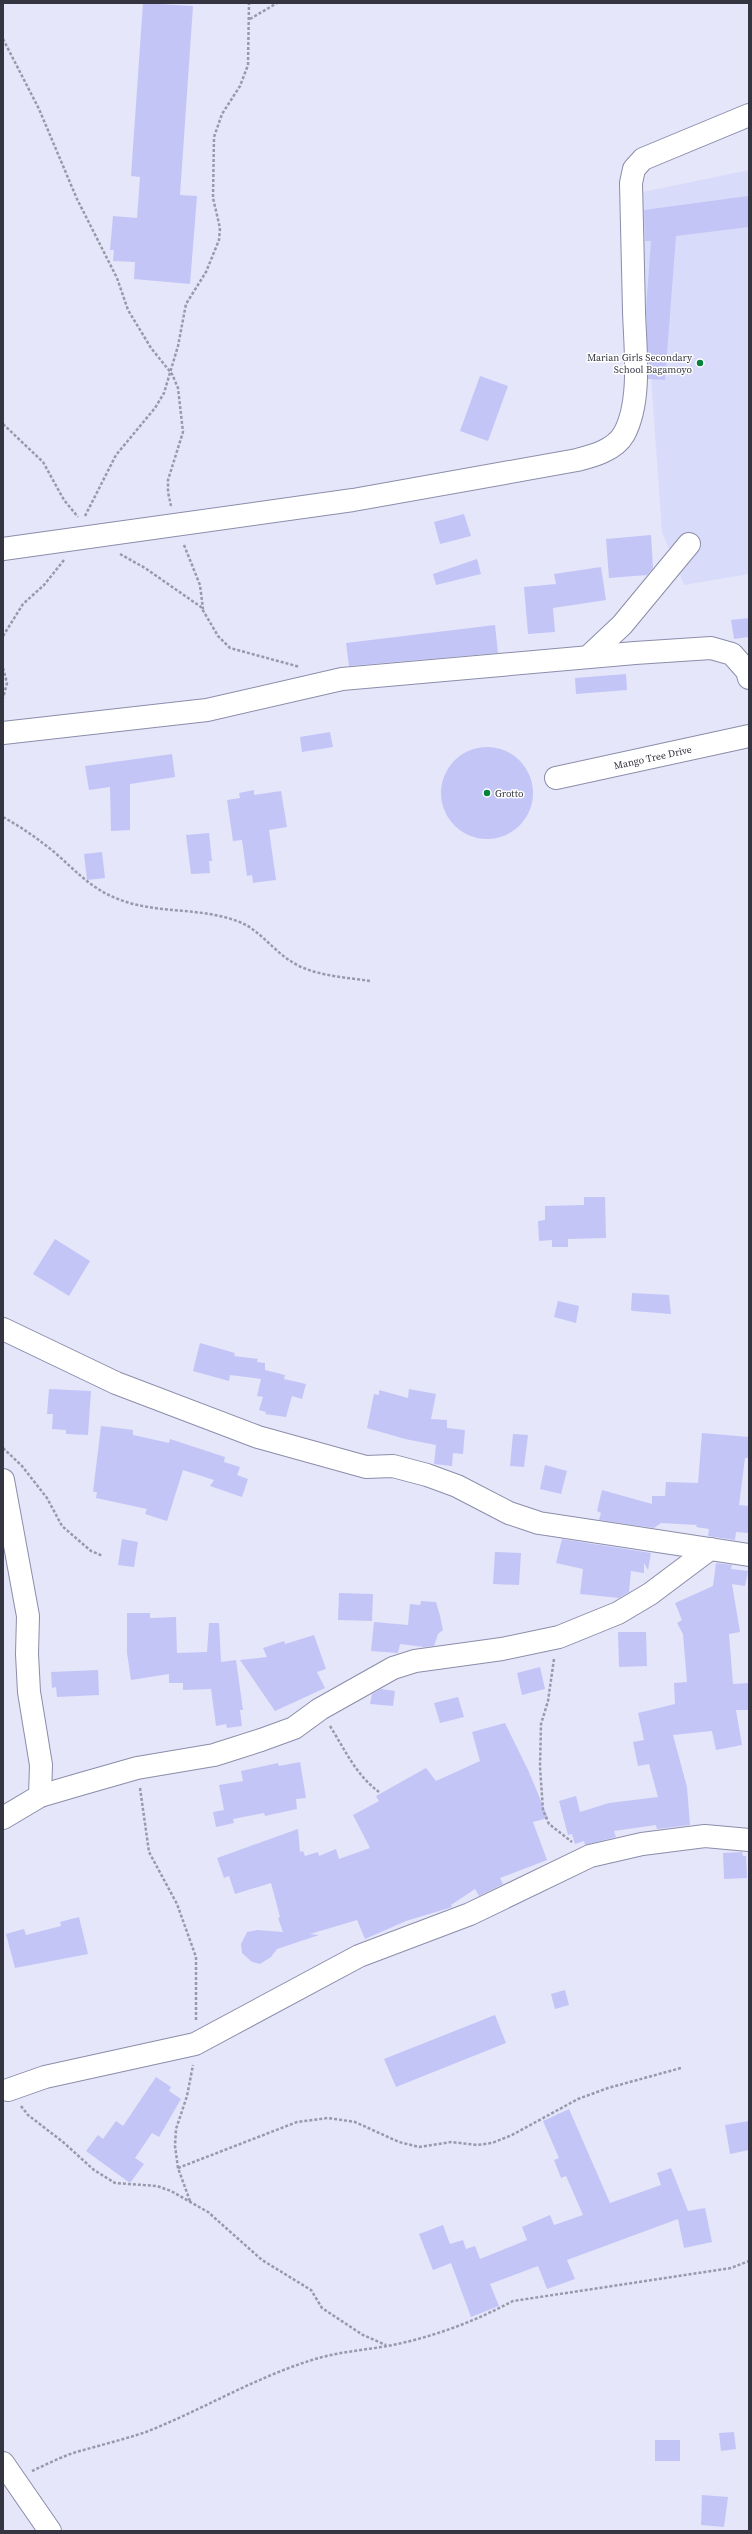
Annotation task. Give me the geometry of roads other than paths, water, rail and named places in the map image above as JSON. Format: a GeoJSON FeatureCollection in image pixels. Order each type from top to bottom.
{"type":"FeatureCollection","features":[{"type":"Feature","properties":{"kind":"street"},"geometry":{"type":"LineString","coordinates":[[3,549],[177,526],[353,500],[496,475],[595,455],[610,447],[623,435],[630,417],[636,378],[631,183],[634,169],[642,159],[749,115]]}},
{"type":"Feature","properties":{"kind":"street"},"geometry":{"type":"LineString","coordinates":[[588,657],[622,625],[689,544]]}},
{"type":"Feature","properties":{"kind":"street"},"geometry":{"type":"LineString","coordinates":[[3,733],[207,710],[342,679],[588,657],[711,648],[732,654],[747,671],[749,678]]}},
{"type":"Feature","properties":{"kind":"street","name":"Mango Tree Drive"},"geometry":{"type":"LineString","coordinates":[[556,778],[749,736]]}},
{"type":"Feature","properties":{"kind":"street"},"geometry":{"type":"LineString","coordinates":[[3,1329],[116,1383],[258,1437],[366,1467],[394,1466],[427,1475],[457,1486],[509,1513],[539,1523],[749,1555]]}},
{"type":"Feature","properties":{"kind":"street"},"geometry":{"type":"LineString","coordinates":[[3,1480],[28,1616],[26,1654],[29,1692],[41,1765],[40,1796]]}},
{"type":"Feature","properties":{"kind":"street"},"geometry":{"type":"LineString","coordinates":[[3,1818],[40,1796],[137,1768],[214,1755],[294,1728],[320,1709],[393,1668],[415,1661],[502,1649],[558,1637],[618,1613],[650,1594],[710,1549]]}},
{"type":"Feature","properties":{"kind":"street"},"geometry":{"type":"LineString","coordinates":[[8,2090],[45,2077],[195,2044],[359,1956],[470,1914],[590,1856],[642,1844],[705,1836],[749,1840]]}},
{"type":"Feature","properties":{"kind":"street"},"geometry":{"type":"LineString","coordinates":[[9,2470],[50,2531]]}},
{"type":"Feature","properties":{"kind":"place","name":"Marian Girls Secondary School Bagamoyo"},"geometry":{"type":"Point","coordinates":[700,363]}},
{"type":"Feature","properties":{"kind":"place","name":"Grotto"},"geometry":{"type":"Point","coordinates":[487,793]}}]}
